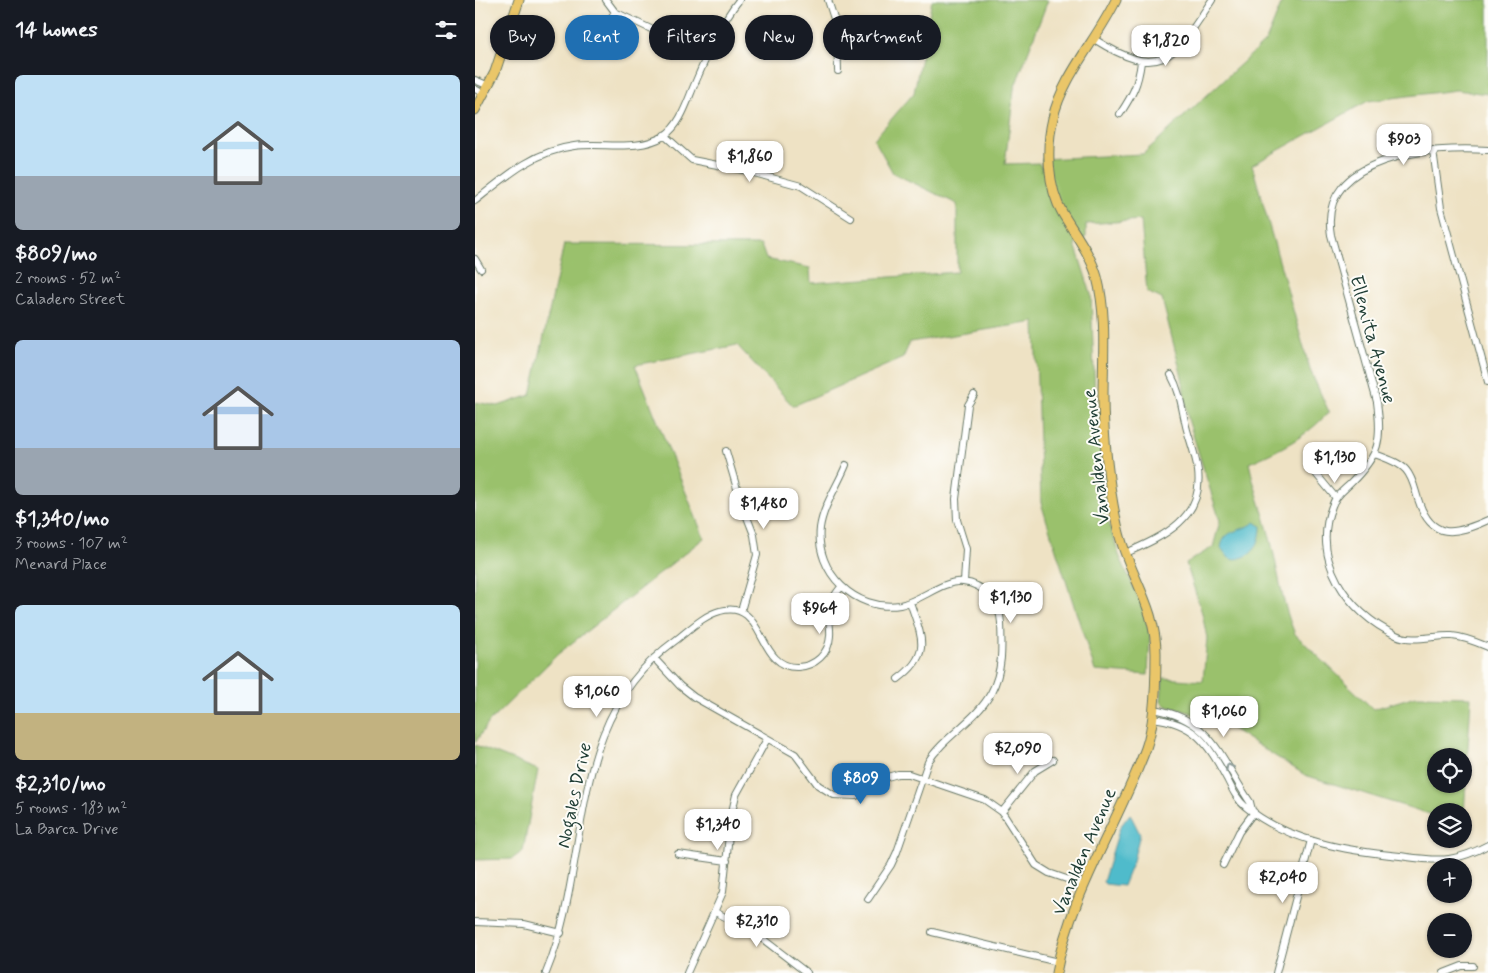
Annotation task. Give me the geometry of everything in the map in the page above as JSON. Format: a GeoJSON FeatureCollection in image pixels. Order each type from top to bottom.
{"type":"FeatureCollection","features":[{"type":"Feature","properties":{"kind":"main road"},"geometry":{"type":"LineString","coordinates":[[475,110],[487,90],[519,0]]}},
{"type":"Feature","properties":{"kind":"main road","name":"Vanalden Avenue"},"geometry":{"type":"LineString","coordinates":[[1056,973],[1072,915],[1084,885],[1146,748],[1152,714],[1156,638],[1150,611],[1126,553],[1116,517],[1103,416],[1101,298],[1091,260],[1060,208],[1051,171],[1050,143],[1053,118],[1060,97],[1116,0]]}},
{"type":"Feature","properties":{"kind":"street"},"geometry":{"type":"LineString","coordinates":[[607,0],[615,12],[649,28]]}},
{"type":"Feature","properties":{"kind":"street"},"geometry":{"type":"LineString","coordinates":[[728,15],[739,0]]}},
{"type":"Feature","properties":{"kind":"street"},"geometry":{"type":"LineString","coordinates":[[828,0],[837,28],[838,71]]}},
{"type":"Feature","properties":{"kind":"street"},"geometry":{"type":"LineString","coordinates":[[1094,39],[1119,54],[1141,62],[1170,55],[1184,43],[1212,0]]}},
{"type":"Feature","properties":{"kind":"street"},"geometry":{"type":"LineString","coordinates":[[475,201],[509,173],[527,162],[556,150],[589,145],[635,145],[664,136],[680,119],[706,60]]}},
{"type":"Feature","properties":{"kind":"street"},"geometry":{"type":"LineString","coordinates":[[1120,114],[1136,88],[1141,62]]}},
{"type":"Feature","properties":{"kind":"street"},"geometry":{"type":"LineString","coordinates":[[475,80],[487,90]]}},
{"type":"Feature","properties":{"kind":"street"},"geometry":{"type":"LineString","coordinates":[[475,89],[487,90]]}},
{"type":"Feature","properties":{"kind":"street"},"geometry":{"type":"LineString","coordinates":[[664,136],[692,160],[743,170],[801,186],[851,218]]}},
{"type":"Feature","properties":{"kind":"street"},"geometry":{"type":"LineString","coordinates":[[1488,150],[1458,148],[1433,150],[1441,208],[1488,382]]}},
{"type":"Feature","properties":{"kind":"street","name":"Ellenita Avenue"},"geometry":{"type":"LineString","coordinates":[[1375,454],[1379,441],[1377,402],[1331,235],[1330,211],[1333,200],[1341,187],[1354,176],[1397,157],[1433,150]]}},
{"type":"Feature","properties":{"kind":"street"},"geometry":{"type":"LineString","coordinates":[[475,259],[481,269]]}},
{"type":"Feature","properties":{"kind":"street"},"geometry":{"type":"LineString","coordinates":[[1126,553],[1164,536],[1175,528],[1192,505],[1198,486],[1196,461],[1179,390],[1171,375]]}},
{"type":"Feature","properties":{"kind":"street"},"geometry":{"type":"LineString","coordinates":[[964,582],[966,550],[957,520],[956,500],[968,405],[974,395]]}},
{"type":"Feature","properties":{"kind":"street"},"geometry":{"type":"LineString","coordinates":[[726,451],[740,499],[754,534],[757,555],[741,611],[753,621],[769,652],[776,660],[785,665],[803,667],[819,659],[825,652],[831,635],[829,607],[833,597],[841,587]]}},
{"type":"Feature","properties":{"kind":"street"},"geometry":{"type":"LineString","coordinates":[[1488,520],[1463,531],[1445,532],[1430,525],[1423,514],[1413,482],[1406,470],[1397,463],[1375,454],[1336,498],[1325,532],[1327,550],[1335,579],[1343,594],[1353,604],[1397,636],[1413,638],[1452,636],[1469,639],[1488,647]]}},
{"type":"Feature","properties":{"kind":"street"},"geometry":{"type":"LineString","coordinates":[[846,465],[823,516],[820,540],[824,561],[830,573],[841,587],[861,601],[881,605],[910,602],[948,585],[964,582],[974,585],[987,593],[996,604],[1000,616],[1001,662],[991,693],[982,706],[934,752],[922,778],[891,865],[868,899]]}},
{"type":"Feature","properties":{"kind":"street"},"geometry":{"type":"LineString","coordinates":[[1317,475],[1336,498]]}},
{"type":"Feature","properties":{"kind":"street"},"geometry":{"type":"LineString","coordinates":[[897,680],[915,665],[923,646],[910,602]]}},
{"type":"Feature","properties":{"kind":"street","name":"Nogales Drive"},"geometry":{"type":"LineString","coordinates":[[546,973],[561,933],[598,743],[610,714],[619,699],[654,658],[710,615],[726,610],[741,611]]}},
{"type":"Feature","properties":{"kind":"street"},"geometry":{"type":"LineString","coordinates":[[654,658],[680,686],[695,697],[795,754],[818,785],[834,795],[856,796],[887,777],[909,774],[985,800],[1001,812],[1036,865],[1049,873],[1084,885]]}},
{"type":"Feature","properties":{"kind":"street"},"geometry":{"type":"LineString","coordinates":[[1152,714],[1179,715],[1195,724],[1210,737],[1250,802],[1253,811],[1280,827],[1311,840],[1363,852],[1447,859],[1471,854],[1488,845]]}},
{"type":"Feature","properties":{"kind":"street"},"geometry":{"type":"LineString","coordinates":[[687,973],[723,892],[731,816],[736,795],[767,739]]}},
{"type":"Feature","properties":{"kind":"street"},"geometry":{"type":"LineString","coordinates":[[1001,812],[1035,771],[1053,760]]}},
{"type":"Feature","properties":{"kind":"street"},"geometry":{"type":"LineString","coordinates":[[1223,865],[1239,832],[1253,811]]}},
{"type":"Feature","properties":{"kind":"street"},"geometry":{"type":"LineString","coordinates":[[1276,973],[1311,840]]}},
{"type":"Feature","properties":{"kind":"street"},"geometry":{"type":"LineString","coordinates":[[678,854],[727,861]]}},
{"type":"Feature","properties":{"kind":"street"},"geometry":{"type":"LineString","coordinates":[[715,912],[751,930],[807,973]]}},
{"type":"Feature","properties":{"kind":"street"},"geometry":{"type":"LineString","coordinates":[[475,922],[524,924],[561,933]]}},
{"type":"Feature","properties":{"kind":"street"},"geometry":{"type":"LineString","coordinates":[[932,932],[1058,962]]}},
{"type":"Feature","properties":{"kind":"street"},"geometry":{"type":"LineString","coordinates":[[1444,973],[1462,966],[1473,966]]}},
{"type":"Feature","properties":{"kind":"green space"},"geometry":{"type":"Polygon","coordinates":[[[932,0],[1048,0],[1014,89],[1005,164],[1039,163],[1042,171],[1042,159],[1143,154],[1266,41],[1283,0],[1488,0],[1488,94],[1456,90],[1368,101],[1252,165],[1310,370],[1329,412],[1302,436],[1249,463],[1269,534],[1290,622],[1295,634],[1373,709],[1416,696],[1471,697],[1468,748],[1427,748],[1427,793],[1465,793],[1465,803],[1427,803],[1427,813],[1305,775],[1231,728],[1210,725],[1189,712],[1166,706],[1161,701],[1163,678],[1203,681],[1207,638],[1202,613],[1186,563],[1213,547],[1220,521],[1188,419],[1182,377],[1162,299],[1147,292],[1141,220],[1086,224],[1086,237],[1075,244],[1091,294],[1095,399],[1107,517],[1119,555],[1142,606],[1150,635],[1148,675],[1095,671],[1041,503],[1035,322],[910,342],[903,358],[793,406],[737,345],[635,365],[704,538],[558,654],[489,722],[475,743],[475,402],[498,406],[531,395],[564,244],[761,245],[766,259],[810,268],[811,283],[957,272],[957,204],[893,173],[874,139],[914,93],[920,60],[941,60],[941,15],[929,15],[932,0]]]}},
{"type":"Feature","properties":{"kind":"green space"},"geometry":{"type":"Polygon","coordinates":[[[475,745],[538,770],[523,851],[512,859],[475,860],[475,745]]]}},
{"type":"Feature","properties":{"kind":"water"},"geometry":{"type":"Polygon","coordinates":[[[1255,522],[1261,526],[1256,547],[1245,557],[1234,560],[1229,558],[1221,548],[1226,537],[1255,522]]]}},
{"type":"Feature","properties":{"kind":"water"},"geometry":{"type":"Polygon","coordinates":[[[1130,814],[1140,834],[1133,861],[1123,886],[1105,884],[1103,882],[1120,827],[1130,814]]]}}]}
